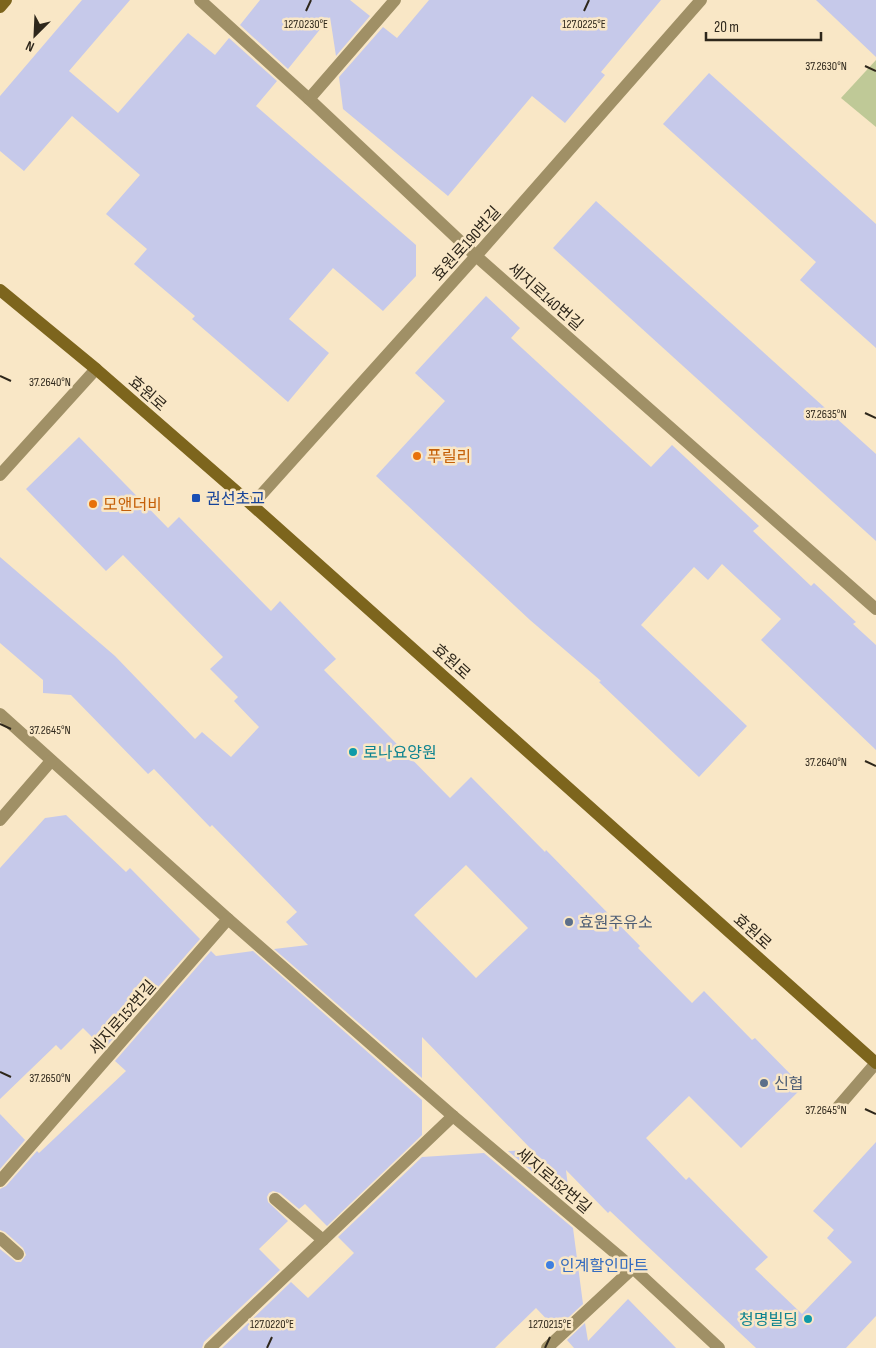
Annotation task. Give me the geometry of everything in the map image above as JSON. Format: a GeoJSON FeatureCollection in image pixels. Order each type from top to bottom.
{"type":"FeatureCollection","features":[{"type":"Feature","properties":{"kind":"street"},"geometry":{"type":"LineString","coordinates":[[0,7],[6,0]]}},
{"type":"Feature","properties":{"kind":"street","name":"세지로140번길"},"geometry":{"type":"LineString","coordinates":[[200,0],[309,99],[476,256],[876,609]]}},
{"type":"Feature","properties":{"kind":"street"},"geometry":{"type":"LineString","coordinates":[[309,99],[395,0]]}},
{"type":"Feature","properties":{"kind":"street","name":"효원로190번길"},"geometry":{"type":"LineString","coordinates":[[252,505],[476,256],[701,0]]}},
{"type":"Feature","properties":{"kind":"street","name":"효원로"},"geometry":{"type":"LineString","coordinates":[[0,290],[96,369],[252,505],[876,1063]]}},
{"type":"Feature","properties":{"kind":"street"},"geometry":{"type":"LineString","coordinates":[[0,475],[96,369]]}},
{"type":"Feature","properties":{"kind":"street","name":"세지로152번길"},"geometry":{"type":"LineString","coordinates":[[0,714],[51,762],[453,1116],[633,1268],[719,1348]]}},
{"type":"Feature","properties":{"kind":"street"},"geometry":{"type":"LineString","coordinates":[[0,820],[51,762]]}},
{"type":"Feature","properties":{"kind":"street","name":"세지로152번길"},"geometry":{"type":"LineString","coordinates":[[0,1181],[228,919]]}},
{"type":"Feature","properties":{"kind":"street"},"geometry":{"type":"LineString","coordinates":[[838,1107],[876,1063]]}},
{"type":"Feature","properties":{"kind":"street"},"geometry":{"type":"LineString","coordinates":[[210,1348],[453,1116]]}},
{"type":"Feature","properties":{"kind":"street"},"geometry":{"type":"LineString","coordinates":[[275,1199],[323,1240]]}},
{"type":"Feature","properties":{"kind":"street"},"geometry":{"type":"LineString","coordinates":[[0,1238],[18,1254]]}},
{"type":"Feature","properties":{"kind":"street"},"geometry":{"type":"LineString","coordinates":[[546,1348],[633,1268]]}},
{"type":"Feature","properties":{"kind":"green space"},"geometry":{"type":"Polygon","coordinates":[[[876,60],[876,127],[841,98],[876,60]]]}},
{"type":"Feature","properties":{"kind":"building"},"geometry":{"type":"Polygon","coordinates":[[[82,0],[130,0],[69,71],[118,113],[188,33],[215,55],[229,38],[277,81],[256,106],[416,245],[416,276],[383,311],[333,268],[289,319],[329,353],[288,402],[192,319],[195,316],[134,264],[147,249],[106,214],[140,175],[72,116],[24,171],[0,151],[0,96],[82,0]]]}},
{"type":"Feature","properties":{"kind":"building"},"geometry":{"type":"Polygon","coordinates":[[[260,0],[350,0],[370,16],[336,56],[330,17],[288,69],[240,25],[260,0]]]}},
{"type":"Feature","properties":{"kind":"building"},"geometry":{"type":"Polygon","coordinates":[[[429,0],[661,0],[601,72],[605,75],[565,123],[532,96],[448,196],[343,109],[339,77],[383,27],[397,38],[429,0]]]}},
{"type":"Feature","properties":{"kind":"building"},"geometry":{"type":"Polygon","coordinates":[[[816,0],[876,0],[876,57],[816,0]]]}},
{"type":"Feature","properties":{"kind":"building"},"geometry":{"type":"Polygon","coordinates":[[[709,73],[876,224],[876,348],[800,280],[816,262],[663,124],[709,73]]]}},
{"type":"Feature","properties":{"kind":"building"},"geometry":{"type":"Polygon","coordinates":[[[596,201],[876,454],[876,541],[553,248],[596,201]]]}},
{"type":"Feature","properties":{"kind":"building"},"geometry":{"type":"Polygon","coordinates":[[[486,296],[520,328],[511,338],[651,467],[672,445],[759,526],[753,531],[811,586],[814,583],[856,622],[853,624],[876,645],[876,750],[761,640],[781,619],[722,564],[708,580],[694,567],[641,625],[747,726],[699,777],[599,682],[601,681],[530,620],[376,476],[445,401],[415,373],[486,296]]]}},
{"type":"Feature","properties":{"kind":"building"},"geometry":{"type":"Polygon","coordinates":[[[79,437],[168,528],[179,517],[271,611],[280,601],[336,659],[324,670],[450,798],[471,777],[640,946],[638,948],[692,1003],[704,991],[752,1040],[755,1038],[803,1087],[741,1148],[689,1096],[646,1138],[686,1180],[689,1177],[768,1257],[755,1269],[802,1314],[852,1262],[827,1238],[834,1230],[813,1211],[876,1142],[876,1316],[846,1348],[756,1348],[610,1211],[608,1213],[566,1170],[570,1204],[508,1151],[532,1150],[422,1037],[422,1078],[274,949],[308,945],[286,922],[297,912],[154,769],[148,774],[71,695],[43,693],[43,680],[0,643],[0,557],[115,656],[195,739],[202,732],[231,757],[259,727],[234,701],[238,697],[210,669],[223,657],[123,555],[106,571],[26,489],[79,437]],[[466,865],[414,915],[476,978],[528,928],[466,865]]]}},
{"type":"Feature","properties":{"kind":"building"},"geometry":{"type":"Polygon","coordinates":[[[66,815],[126,872],[130,868],[200,939],[104,1049],[83,1028],[61,1050],[56,1045],[0,1099],[0,868],[45,818],[66,815]]]}},
{"type":"Feature","properties":{"kind":"building"},"geometry":{"type":"Polygon","coordinates":[[[211,951],[216,956],[253,951],[422,1100],[422,1135],[327,1226],[305,1204],[299,1209],[280,1193],[273,1191],[269,1193],[267,1197],[268,1202],[288,1221],[259,1249],[280,1270],[204,1342],[202,1348],[0,1348],[0,1249],[16,1262],[21,1262],[26,1255],[23,1248],[5,1232],[0,1230],[0,1189],[6,1186],[37,1151],[39,1153],[126,1071],[115,1061],[211,951]]]}},
{"type":"Feature","properties":{"kind":"building"},"geometry":{"type":"Polygon","coordinates":[[[0,1114],[25,1140],[0,1169],[0,1114]]]}},
{"type":"Feature","properties":{"kind":"building"},"geometry":{"type":"Polygon","coordinates":[[[484,1153],[573,1228],[583,1304],[556,1329],[536,1308],[495,1348],[222,1348],[291,1282],[308,1298],[354,1253],[338,1237],[422,1157],[484,1153]]]}},
{"type":"Feature","properties":{"kind":"building"},"geometry":{"type":"Polygon","coordinates":[[[628,1299],[676,1348],[574,1348],[567,1340],[585,1323],[588,1341],[628,1299]]]}},
{"type":"Feature","properties":{"kind":"place","name":"푸릴리"},"geometry":{"type":"Point","coordinates":[417,456]}},
{"type":"Feature","properties":{"kind":"place","name":"권선초교"},"geometry":{"type":"Point","coordinates":[196,498]}},
{"type":"Feature","properties":{"kind":"place","name":"모앤더비"},"geometry":{"type":"Point","coordinates":[93,504]}},
{"type":"Feature","properties":{"kind":"place","name":"로나요양원"},"geometry":{"type":"Point","coordinates":[353,752]}},
{"type":"Feature","properties":{"kind":"place","name":"효원주유소"},"geometry":{"type":"Point","coordinates":[569,922]}},
{"type":"Feature","properties":{"kind":"place","name":"신협"},"geometry":{"type":"Point","coordinates":[764,1083]}},
{"type":"Feature","properties":{"kind":"place","name":"인계할인마트"},"geometry":{"type":"Point","coordinates":[550,1265]}},
{"type":"Feature","properties":{"kind":"place","name":"청명빌딩"},"geometry":{"type":"Point","coordinates":[808,1319]}}]}
